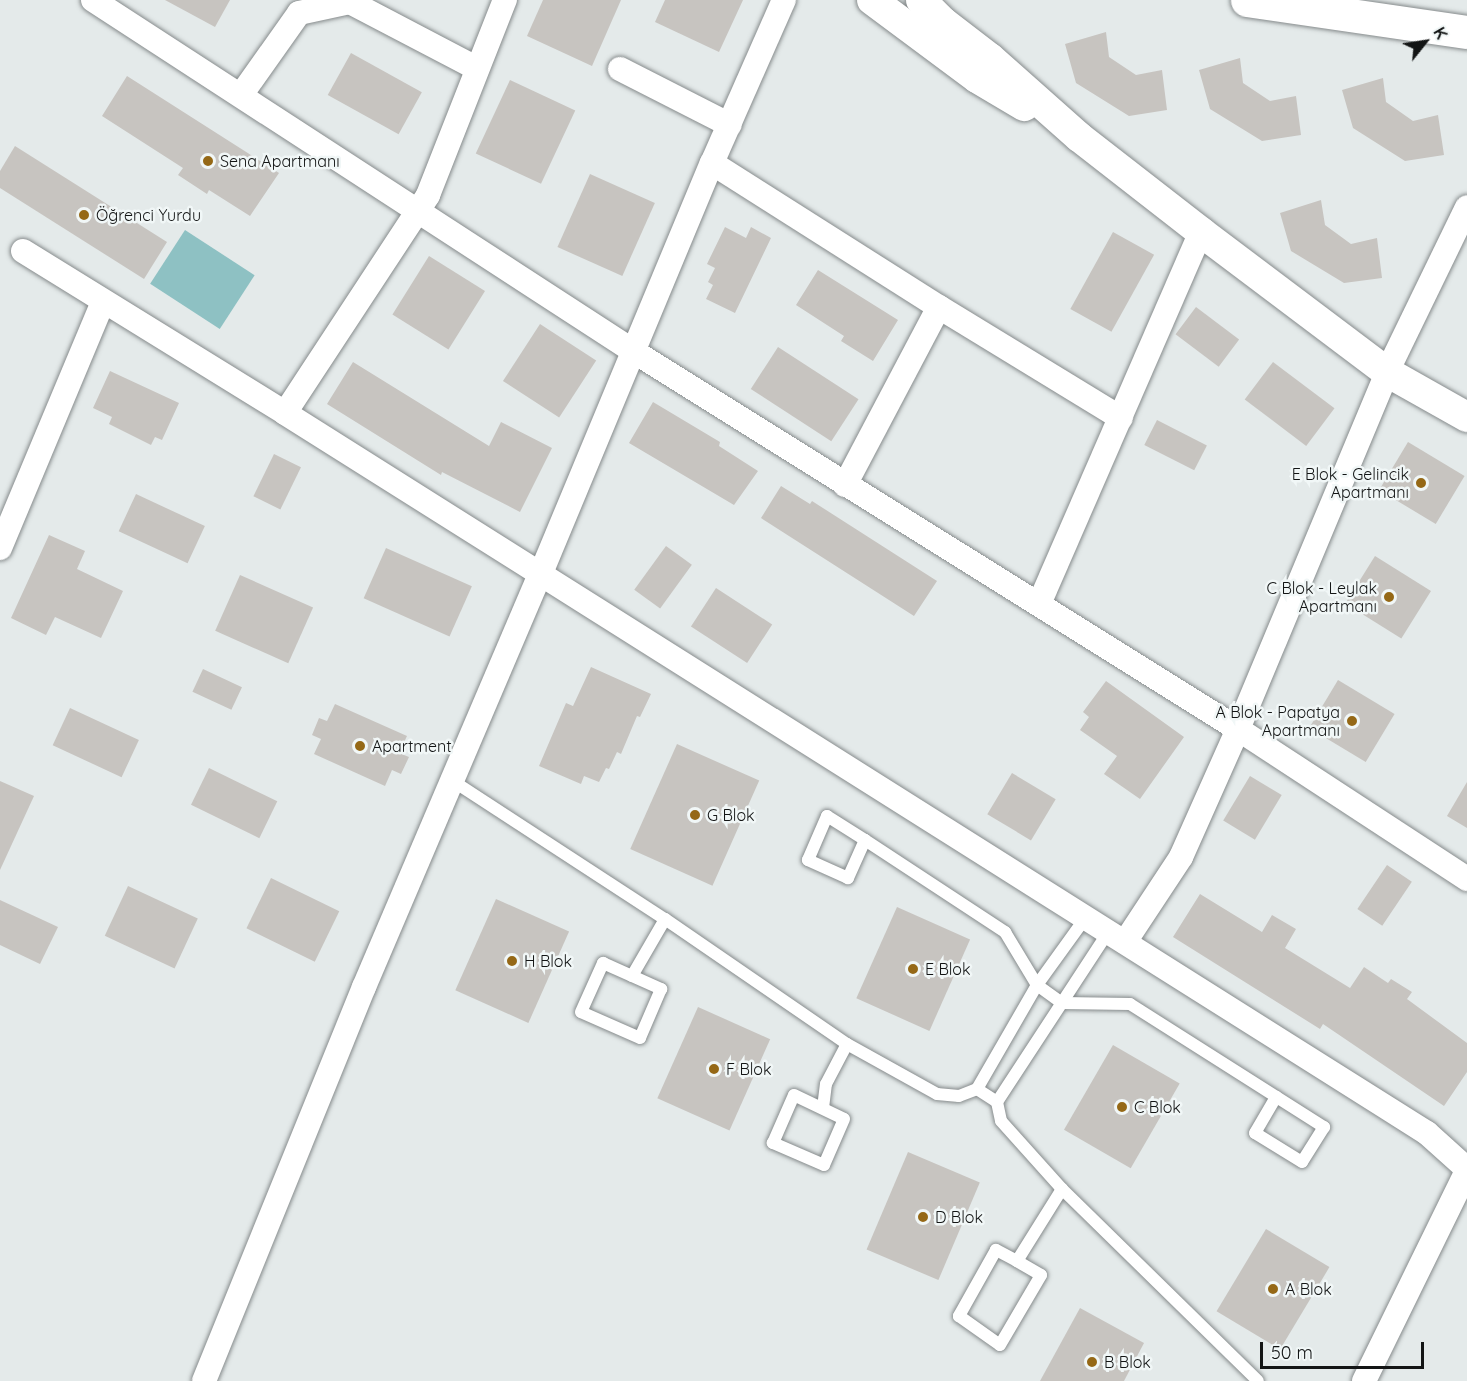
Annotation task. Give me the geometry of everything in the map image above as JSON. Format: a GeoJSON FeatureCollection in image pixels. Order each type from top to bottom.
{"type":"FeatureCollection","features":[{"type":"Feature","properties":{"kind":"main road"},"geometry":{"type":"LineString","coordinates":[[1248,0],[1467,32]]}},
{"type":"Feature","properties":{"kind":"street"},"geometry":{"type":"LineString","coordinates":[[93,0],[241,95],[417,213],[845,485],[1238,729],[1467,879]]}},
{"type":"Feature","properties":{"kind":"street"},"geometry":{"type":"LineString","coordinates":[[285,413],[428,195],[476,68],[505,0]]}},
{"type":"Feature","properties":{"kind":"street"},"geometry":{"type":"LineString","coordinates":[[204,1381],[364,987],[542,573],[712,163],[784,0]]}},
{"type":"Feature","properties":{"kind":"street"},"geometry":{"type":"LineString","coordinates":[[872,0],[977,78],[1078,137]]}},
{"type":"Feature","properties":{"kind":"street"},"geometry":{"type":"LineString","coordinates":[[921,0],[1078,137],[1201,232],[1387,372],[1467,417]]}},
{"type":"Feature","properties":{"kind":"street"},"geometry":{"type":"LineString","coordinates":[[241,95],[299,13],[350,2],[476,68]]}},
{"type":"Feature","properties":{"kind":"street"},"geometry":{"type":"LineString","coordinates":[[620,69],[730,125]]}},
{"type":"Feature","properties":{"kind":"street"},"geometry":{"type":"LineString","coordinates":[[712,163],[939,307],[1121,418]]}},
{"type":"Feature","properties":{"kind":"street"},"geometry":{"type":"LineString","coordinates":[[1117,937],[1181,857],[1238,729],[1387,372],[1467,207]]}},
{"type":"Feature","properties":{"kind":"street"},"geometry":{"type":"LineString","coordinates":[[1039,604],[1201,232]]}},
{"type":"Feature","properties":{"kind":"street"},"geometry":{"type":"LineString","coordinates":[[23,251],[542,573],[1427,1133],[1467,1170],[1364,1381]]}},
{"type":"Feature","properties":{"kind":"street"},"geometry":{"type":"LineString","coordinates":[[0,548],[103,302]]}},
{"type":"Feature","properties":{"kind":"street"},"geometry":{"type":"LineString","coordinates":[[845,485],[939,307]]}},
{"type":"Feature","properties":{"kind":"lane"},"geometry":{"type":"LineString","coordinates":[[453,780],[665,919],[847,1044],[937,1094],[959,1096],[977,1089],[1036,986],[1086,917]]}},
{"type":"Feature","properties":{"kind":"lane"},"geometry":{"type":"LineString","coordinates":[[865,840],[848,878],[808,860],[827,816],[865,840],[1005,932],[1036,986],[1062,1003],[1130,1004],[1324,1127],[1302,1162],[1254,1133],[1276,1097]]}},
{"type":"Feature","properties":{"kind":"lane"},"geometry":{"type":"LineString","coordinates":[[632,976],[665,919]]}},
{"type":"Feature","properties":{"kind":"lane"},"geometry":{"type":"LineString","coordinates":[[996,1102],[1062,1003],[1117,937]]}},
{"type":"Feature","properties":{"kind":"lane"},"geometry":{"type":"LineString","coordinates":[[603,963],[632,976],[661,990],[640,1038],[581,1012],[603,963]]}},
{"type":"Feature","properties":{"kind":"lane"},"geometry":{"type":"LineString","coordinates":[[823,1108],[826,1084],[847,1044]]}},
{"type":"Feature","properties":{"kind":"lane"},"geometry":{"type":"LineString","coordinates":[[977,1089],[996,1102],[1000,1121],[1062,1189],[1258,1381]]}},
{"type":"Feature","properties":{"kind":"lane"},"geometry":{"type":"LineString","coordinates":[[794,1095],[823,1108],[844,1119],[824,1165],[773,1143],[794,1095]]}},
{"type":"Feature","properties":{"kind":"lane"},"geometry":{"type":"LineString","coordinates":[[1017,1261],[1062,1189]]}},
{"type":"Feature","properties":{"kind":"lane"},"geometry":{"type":"LineString","coordinates":[[996,1250],[1017,1261],[1041,1275],[1000,1345],[959,1316],[996,1250]]}},
{"type":"Feature","properties":{"kind":"shaded area"},"geometry":{"type":"Polygon","coordinates":[[[185,230],[255,275],[220,329],[150,284],[185,230]]]}},
{"type":"Feature","properties":{"kind":"building"},"geometry":{"type":"Polygon","coordinates":[[[165,0],[230,0],[215,27],[165,0]]]}},
{"type":"Feature","properties":{"kind":"building"},"geometry":{"type":"Polygon","coordinates":[[[543,0],[621,0],[592,66],[527,36],[543,0]]]}},
{"type":"Feature","properties":{"kind":"building"},"geometry":{"type":"Polygon","coordinates":[[[665,0],[743,0],[719,52],[655,22],[665,0]]]}},
{"type":"Feature","properties":{"kind":"building"},"geometry":{"type":"Polygon","coordinates":[[[1106,32],[1109,57],[1136,75],[1162,70],[1167,110],[1129,116],[1076,83],[1065,44],[1106,32]]]}},
{"type":"Feature","properties":{"kind":"building"},"geometry":{"type":"Polygon","coordinates":[[[351,53],[422,92],[399,134],[328,95],[351,53]]]}},
{"type":"Feature","properties":{"kind":"building"},"geometry":{"type":"Polygon","coordinates":[[[1240,58],[1243,83],[1270,101],[1296,96],[1301,135],[1262,141],[1210,109],[1199,70],[1240,58]]]}},
{"type":"Feature","properties":{"kind":"building"},"geometry":{"type":"Polygon","coordinates":[[[127,76],[279,173],[250,216],[209,190],[207,194],[178,175],[183,168],[102,116],[127,76]]]}},
{"type":"Feature","properties":{"kind":"building"},"geometry":{"type":"Polygon","coordinates":[[[1383,78],[1386,102],[1413,121],[1438,115],[1444,155],[1405,161],[1353,128],[1342,90],[1383,78]]]}},
{"type":"Feature","properties":{"kind":"building"},"geometry":{"type":"Polygon","coordinates":[[[510,80],[575,110],[541,184],[476,153],[510,80]]]}},
{"type":"Feature","properties":{"kind":"building","name":"Öğrenci Yurdu"},"geometry":{"type":"Polygon","coordinates":[[[15,146],[167,242],[144,279],[0,188],[0,171],[15,146]]]}},
{"type":"Feature","properties":{"kind":"building"},"geometry":{"type":"Polygon","coordinates":[[[590,174],[655,203],[622,276],[557,247],[590,174]]]}},
{"type":"Feature","properties":{"kind":"building"},"geometry":{"type":"Polygon","coordinates":[[[1321,200],[1325,225],[1351,244],[1377,238],[1382,278],[1344,283],[1291,251],[1280,213],[1321,200]]]}},
{"type":"Feature","properties":{"kind":"building"},"geometry":{"type":"Polygon","coordinates":[[[725,227],[746,238],[751,227],[771,238],[735,313],[706,299],[713,285],[708,282],[715,268],[707,264],[725,227]]]}},
{"type":"Feature","properties":{"kind":"building"},"geometry":{"type":"Polygon","coordinates":[[[1113,232],[1154,255],[1111,332],[1070,309],[1113,232]]]}},
{"type":"Feature","properties":{"kind":"building"},"geometry":{"type":"Polygon","coordinates":[[[429,256],[485,291],[448,349],[392,315],[429,256]]]}},
{"type":"Feature","properties":{"kind":"building"},"geometry":{"type":"Polygon","coordinates":[[[818,270],[898,320],[873,361],[841,341],[844,336],[796,305],[818,270]]]}},
{"type":"Feature","properties":{"kind":"building"},"geometry":{"type":"Polygon","coordinates":[[[1196,307],[1239,339],[1219,367],[1176,334],[1196,307]]]}},
{"type":"Feature","properties":{"kind":"building"},"geometry":{"type":"Polygon","coordinates":[[[540,324],[596,360],[559,418],[503,381],[540,324]]]}},
{"type":"Feature","properties":{"kind":"building"},"geometry":{"type":"Polygon","coordinates":[[[778,347],[859,399],[831,441],[751,389],[778,347]]]}},
{"type":"Feature","properties":{"kind":"building"},"geometry":{"type":"Polygon","coordinates":[[[353,362],[489,446],[501,422],[552,448],[520,512],[442,472],[441,475],[327,404],[353,362]]]}},
{"type":"Feature","properties":{"kind":"building"},"geometry":{"type":"Polygon","coordinates":[[[1273,362],[1334,408],[1306,446],[1245,400],[1273,362]]]}},
{"type":"Feature","properties":{"kind":"building"},"geometry":{"type":"Polygon","coordinates":[[[110,371],[179,403],[162,440],[155,437],[151,445],[109,424],[112,417],[93,408],[110,371]]]}},
{"type":"Feature","properties":{"kind":"building"},"geometry":{"type":"Polygon","coordinates":[[[653,402],[720,442],[719,446],[758,471],[734,505],[629,443],[653,402]]]}},
{"type":"Feature","properties":{"kind":"building"},"geometry":{"type":"Polygon","coordinates":[[[1157,420],[1207,445],[1194,470],[1144,445],[1157,420]]]}},
{"type":"Feature","properties":{"kind":"building","name":"E Blok - Gelincik Apartmanı"},"geometry":{"type":"Polygon","coordinates":[[[1408,442],[1465,476],[1436,524],[1379,490],[1408,442]]]}},
{"type":"Feature","properties":{"kind":"building"},"geometry":{"type":"Polygon","coordinates":[[[274,454],[301,467],[280,509],[253,496],[274,454]]]}},
{"type":"Feature","properties":{"kind":"building"},"geometry":{"type":"Polygon","coordinates":[[[781,486],[810,504],[812,501],[937,581],[914,616],[761,518],[781,486]]]}},
{"type":"Feature","properties":{"kind":"building"},"geometry":{"type":"Polygon","coordinates":[[[136,494],[205,526],[188,563],[119,531],[136,494]]]}},
{"type":"Feature","properties":{"kind":"building"},"geometry":{"type":"Polygon","coordinates":[[[49,535],[85,551],[77,569],[123,591],[101,638],[55,617],[46,635],[11,618],[49,535]]]}},
{"type":"Feature","properties":{"kind":"building"},"geometry":{"type":"Polygon","coordinates":[[[666,546],[692,565],[660,608],[634,590],[666,546]]]}},
{"type":"Feature","properties":{"kind":"building"},"geometry":{"type":"Polygon","coordinates":[[[386,548],[472,586],[450,636],[364,598],[386,548]]]}},
{"type":"Feature","properties":{"kind":"building","name":"C Blok - Leylak Apartmanı"},"geometry":{"type":"Polygon","coordinates":[[[1375,556],[1431,591],[1401,638],[1345,603],[1375,556]]]}},
{"type":"Feature","properties":{"kind":"building"},"geometry":{"type":"Polygon","coordinates":[[[240,575],[313,608],[288,663],[215,631],[240,575]]]}},
{"type":"Feature","properties":{"kind":"building"},"geometry":{"type":"Polygon","coordinates":[[[716,588],[772,624],[747,663],[691,627],[716,588]]]}},
{"type":"Feature","properties":{"kind":"building"},"geometry":{"type":"Polygon","coordinates":[[[591,667],[651,694],[640,717],[637,716],[621,754],[617,752],[609,769],[606,768],[599,782],[584,776],[581,784],[539,766],[566,703],[573,706],[591,667]]]}},
{"type":"Feature","properties":{"kind":"building"},"geometry":{"type":"Polygon","coordinates":[[[203,669],[242,687],[231,710],[192,692],[203,669]]]}},
{"type":"Feature","properties":{"kind":"building","name":"A Blok - Papatya Apartmanı"},"geometry":{"type":"Polygon","coordinates":[[[1338,680],[1395,714],[1366,762],[1309,728],[1338,680]]]}},
{"type":"Feature","properties":{"kind":"building"},"geometry":{"type":"Polygon","coordinates":[[[1106,681],[1184,737],[1140,799],[1104,774],[1117,756],[1080,730],[1089,717],[1083,712],[1106,681]]]}},
{"type":"Feature","properties":{"kind":"building","name":"Apartment"},"geometry":{"type":"Polygon","coordinates":[[[335,704],[407,736],[399,753],[409,757],[401,774],[392,770],[385,786],[314,754],[321,739],[312,735],[319,718],[327,721],[335,704]]]}},
{"type":"Feature","properties":{"kind":"building"},"geometry":{"type":"Polygon","coordinates":[[[70,708],[139,740],[122,777],[53,745],[70,708]]]}},
{"type":"Feature","properties":{"kind":"building","name":"G Blok"},"geometry":{"type":"Polygon","coordinates":[[[677,744],[759,781],[712,886],[630,849],[677,744]]]}},
{"type":"Feature","properties":{"kind":"building"},"geometry":{"type":"Polygon","coordinates":[[[209,768],[277,801],[259,838],[191,805],[209,768]]]}},
{"type":"Feature","properties":{"kind":"building"},"geometry":{"type":"Polygon","coordinates":[[[1012,773],[1056,799],[1031,840],[987,814],[1012,773]]]}},
{"type":"Feature","properties":{"kind":"building"},"geometry":{"type":"Polygon","coordinates":[[[1250,776],[1282,795],[1255,840],[1223,821],[1250,776]]]}},
{"type":"Feature","properties":{"kind":"building"},"geometry":{"type":"Polygon","coordinates":[[[0,781],[34,796],[0,870],[0,781]]]}},
{"type":"Feature","properties":{"kind":"building"},"geometry":{"type":"Polygon","coordinates":[[[1467,782],[1467,828],[1447,816],[1467,782]]]}},
{"type":"Feature","properties":{"kind":"building"},"geometry":{"type":"Polygon","coordinates":[[[1387,865],[1412,882],[1382,926],[1357,909],[1387,865]]]}},
{"type":"Feature","properties":{"kind":"building"},"geometry":{"type":"Polygon","coordinates":[[[271,878],[339,911],[315,962],[246,928],[271,878]]]}},
{"type":"Feature","properties":{"kind":"building"},"geometry":{"type":"Polygon","coordinates":[[[128,886],[198,919],[175,968],[105,936],[128,886]]]}},
{"type":"Feature","properties":{"kind":"building"},"geometry":{"type":"Polygon","coordinates":[[[1200,894],[1262,932],[1272,915],[1296,929],[1285,948],[1350,988],[1364,967],[1388,983],[1391,979],[1412,992],[1407,999],[1467,1043],[1467,1072],[1444,1106],[1323,1024],[1320,1029],[1173,937],[1200,894]]]}},
{"type":"Feature","properties":{"kind":"building","name":"H Blok"},"geometry":{"type":"Polygon","coordinates":[[[496,899],[569,932],[528,1023],[455,990],[496,899]]]}},
{"type":"Feature","properties":{"kind":"building"},"geometry":{"type":"Polygon","coordinates":[[[0,900],[58,927],[40,964],[0,945],[0,900]]]}},
{"type":"Feature","properties":{"kind":"building","name":"E Blok"},"geometry":{"type":"Polygon","coordinates":[[[897,907],[970,940],[929,1031],[856,998],[897,907]]]}},
{"type":"Feature","properties":{"kind":"building","name":"F Blok"},"geometry":{"type":"Polygon","coordinates":[[[698,1007],[770,1039],[729,1130],[657,1098],[698,1007]]]}},
{"type":"Feature","properties":{"kind":"building","name":"C Blok"},"geometry":{"type":"Polygon","coordinates":[[[1113,1045],[1180,1084],[1131,1168],[1064,1130],[1113,1045]]]}},
{"type":"Feature","properties":{"kind":"building","name":"D Blok"},"geometry":{"type":"Polygon","coordinates":[[[908,1152],[980,1182],[938,1280],[867,1250],[908,1152]]]}},
{"type":"Feature","properties":{"kind":"building","name":"A Blok"},"geometry":{"type":"Polygon","coordinates":[[[1266,1229],[1329,1267],[1280,1349],[1217,1311],[1266,1229]]]}},
{"type":"Feature","properties":{"kind":"building","name":"B Blok"},"geometry":{"type":"Polygon","coordinates":[[[1080,1308],[1144,1343],[1124,1381],[1040,1381],[1080,1308]]]}},
{"type":"Feature","properties":{"kind":"place","name":"Sena Apartmanı"},"geometry":{"type":"Point","coordinates":[208,161]}},
{"type":"Feature","properties":{"kind":"place","name":"Öğrenci Yurdu"},"geometry":{"type":"Point","coordinates":[84,215]}},
{"type":"Feature","properties":{"kind":"place","name":"E Blok - Gelincik Apartmanı"},"geometry":{"type":"Point","coordinates":[1421,483]}},
{"type":"Feature","properties":{"kind":"place","name":"C Blok - Leylak Apartmanı"},"geometry":{"type":"Point","coordinates":[1389,597]}},
{"type":"Feature","properties":{"kind":"place","name":"A Blok - Papatya Apartmanı"},"geometry":{"type":"Point","coordinates":[1352,721]}},
{"type":"Feature","properties":{"kind":"place","name":"Apartment"},"geometry":{"type":"Point","coordinates":[360,746]}},
{"type":"Feature","properties":{"kind":"place","name":"G Blok"},"geometry":{"type":"Point","coordinates":[695,815]}},
{"type":"Feature","properties":{"kind":"place","name":"H Blok"},"geometry":{"type":"Point","coordinates":[512,961]}},
{"type":"Feature","properties":{"kind":"place","name":"E Blok"},"geometry":{"type":"Point","coordinates":[913,969]}},
{"type":"Feature","properties":{"kind":"place","name":"F Blok"},"geometry":{"type":"Point","coordinates":[714,1069]}},
{"type":"Feature","properties":{"kind":"place","name":"C Blok"},"geometry":{"type":"Point","coordinates":[1122,1107]}},
{"type":"Feature","properties":{"kind":"place","name":"D Blok"},"geometry":{"type":"Point","coordinates":[923,1217]}},
{"type":"Feature","properties":{"kind":"place","name":"A Blok"},"geometry":{"type":"Point","coordinates":[1273,1289]}},
{"type":"Feature","properties":{"kind":"place","name":"B Blok"},"geometry":{"type":"Point","coordinates":[1092,1362]}}]}
